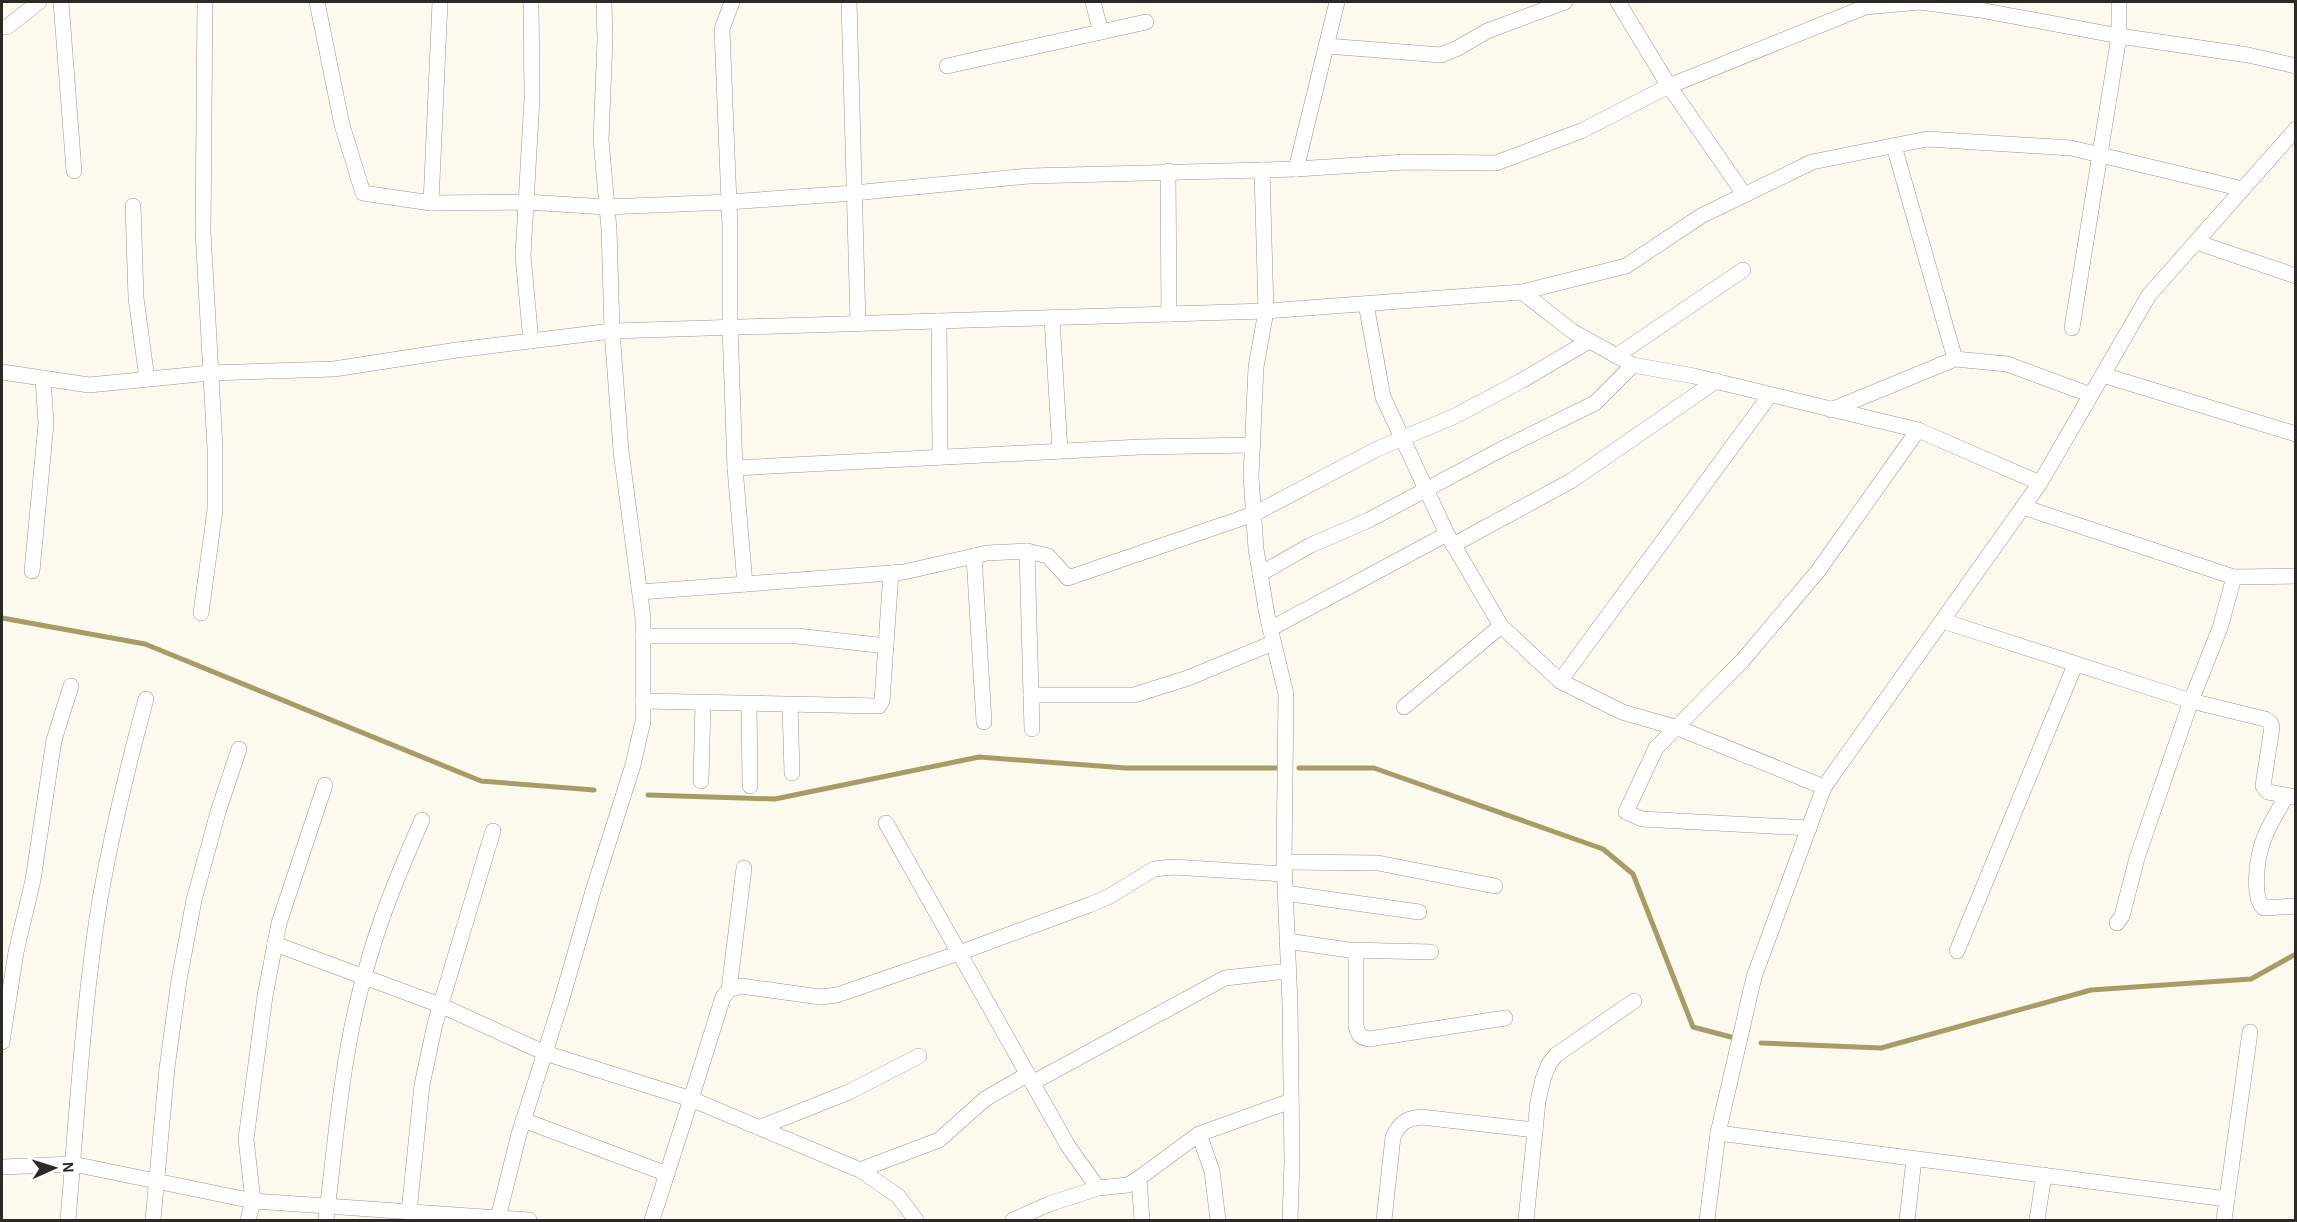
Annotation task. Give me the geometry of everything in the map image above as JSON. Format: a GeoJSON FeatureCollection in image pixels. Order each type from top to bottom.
{"type":"FeatureCollection","features":[{"type":"Feature","properties":{"kind":"street"},"geometry":{"type":"LineString","coordinates":[[2,27],[7,27],[39,2]]}},
{"type":"Feature","properties":{"kind":"street"},"geometry":{"type":"LineString","coordinates":[[61,2],[74,171]]}},
{"type":"Feature","properties":{"kind":"street"},"geometry":{"type":"LineString","coordinates":[[201,614],[215,510],[215,448],[203,231],[205,2]]}},
{"type":"Feature","properties":{"kind":"street"},"geometry":{"type":"LineString","coordinates":[[317,2],[342,125],[363,193],[431,203],[526,202],[607,207],[854,194],[1029,176],[1296,169],[1406,162],[1496,163],[1581,131],[1669,86],[1865,7],[1920,2],[1980,10],[2119,36],[2248,55],[2295,66]]}},
{"type":"Feature","properties":{"kind":"street"},"geometry":{"type":"LineString","coordinates":[[431,203],[440,2]]}},
{"type":"Feature","properties":{"kind":"street"},"geometry":{"type":"LineString","coordinates":[[531,2],[532,98],[523,256],[531,341]]}},
{"type":"Feature","properties":{"kind":"street"},"geometry":{"type":"LineString","coordinates":[[498,1218],[523,1120],[633,765],[643,721],[643,636],[640,592],[621,451],[601,140],[605,39],[604,2]]}},
{"type":"Feature","properties":{"kind":"street"},"geometry":{"type":"LineString","coordinates":[[732,2],[722,29],[729,202],[730,327],[735,468],[745,584]]}},
{"type":"Feature","properties":{"kind":"street"},"geometry":{"type":"LineString","coordinates":[[849,2],[858,323]]}},
{"type":"Feature","properties":{"kind":"street"},"geometry":{"type":"LineString","coordinates":[[1093,2],[1101,32]]}},
{"type":"Feature","properties":{"kind":"street"},"geometry":{"type":"LineString","coordinates":[[1296,169],[1337,2]]}},
{"type":"Feature","properties":{"kind":"street"},"geometry":{"type":"LineString","coordinates":[[1327,46],[1441,55],[1487,31],[1565,2]]}},
{"type":"Feature","properties":{"kind":"street"},"geometry":{"type":"LineString","coordinates":[[1618,2],[1669,86],[1744,194]]}},
{"type":"Feature","properties":{"kind":"street"},"geometry":{"type":"LineString","coordinates":[[2072,328],[2098,155],[2119,36],[2119,2]]}},
{"type":"Feature","properties":{"kind":"street"},"geometry":{"type":"LineString","coordinates":[[947,66],[1146,22]]}},
{"type":"Feature","properties":{"kind":"street"},"geometry":{"type":"LineString","coordinates":[[1707,1221],[1718,1133],[1754,977],[1824,787],[2040,483],[2149,295],[2295,129]]}},
{"type":"Feature","properties":{"kind":"street"},"geometry":{"type":"LineString","coordinates":[[2,372],[89,385],[210,373],[334,369],[457,350],[612,331],[1266,311],[1522,292],[1626,266],[1701,216],[1812,162],[1927,139],[2071,148],[2243,189]]}},
{"type":"Feature","properties":{"kind":"street"},"geometry":{"type":"LineString","coordinates":[[1894,146],[1955,359]]}},
{"type":"Feature","properties":{"kind":"street"},"geometry":{"type":"LineString","coordinates":[[1262,170],[1266,311],[1256,367],[1251,476],[1260,574],[1286,694],[1284,868],[1292,1101],[1290,1221]]}},
{"type":"Feature","properties":{"kind":"street"},"geometry":{"type":"LineString","coordinates":[[1168,171],[1169,314]]}},
{"type":"Feature","properties":{"kind":"street"},"geometry":{"type":"LineString","coordinates":[[133,206],[136,298],[147,379]]}},
{"type":"Feature","properties":{"kind":"street"},"geometry":{"type":"LineString","coordinates":[[2196,242],[2295,276]]}},
{"type":"Feature","properties":{"kind":"street"},"geometry":{"type":"LineString","coordinates":[[1616,356],[1743,270]]}},
{"type":"Feature","properties":{"kind":"street"},"geometry":{"type":"LineString","coordinates":[[1522,292],[1572,331],[1633,365],[1716,381],[1918,430],[2040,483]]}},
{"type":"Feature","properties":{"kind":"street"},"geometry":{"type":"LineString","coordinates":[[1366,304],[1383,397],[1450,539],[1501,626],[1560,681],[1622,712],[1678,728],[1824,787]]}},
{"type":"Feature","properties":{"kind":"street"},"geometry":{"type":"LineString","coordinates":[[1052,318],[1060,451]]}},
{"type":"Feature","properties":{"kind":"street"},"geometry":{"type":"LineString","coordinates":[[939,321],[940,457]]}},
{"type":"Feature","properties":{"kind":"street"},"geometry":{"type":"LineString","coordinates":[[640,592],[891,573],[987,553],[1027,551],[1048,556],[1068,578],[1254,514],[1377,449],[1454,417],[1589,341]]}},
{"type":"Feature","properties":{"kind":"street"},"geometry":{"type":"LineString","coordinates":[[1831,410],[1955,359],[2007,364],[2091,395]]}},
{"type":"Feature","properties":{"kind":"street"},"geometry":{"type":"LineString","coordinates":[[1260,574],[1311,545],[1369,520],[1596,403],[1633,365]]}},
{"type":"Feature","properties":{"kind":"street"},"geometry":{"type":"LineString","coordinates":[[2103,375],[2295,434]]}},
{"type":"Feature","properties":{"kind":"street"},"geometry":{"type":"LineString","coordinates":[[32,571],[46,424],[43,378]]}},
{"type":"Feature","properties":{"kind":"street"},"geometry":{"type":"LineString","coordinates":[[1031,695],[1134,695],[1188,678],[1272,636],[1450,539],[1571,481],[1716,381]]}},
{"type":"Feature","properties":{"kind":"street"},"geometry":{"type":"LineString","coordinates":[[1560,681],[1770,395]]}},
{"type":"Feature","properties":{"kind":"street"},"geometry":{"type":"LineString","coordinates":[[1809,828],[1642,819],[1626,812],[1656,748],[1743,660],[1818,571],[1918,430]]}},
{"type":"Feature","properties":{"kind":"street"},"geometry":{"type":"LineString","coordinates":[[735,468],[1060,451],[1253,445]]}},
{"type":"Feature","properties":{"kind":"street"},"geometry":{"type":"LineString","coordinates":[[2023,507],[2234,577],[2295,576]]}},
{"type":"Feature","properties":{"kind":"street"},"geometry":{"type":"LineString","coordinates":[[1027,551],[1032,729]]}},
{"type":"Feature","properties":{"kind":"street"},"geometry":{"type":"LineString","coordinates":[[974,556],[984,722]]}},
{"type":"Feature","properties":{"kind":"street"},"geometry":{"type":"LineString","coordinates":[[643,701],[879,706],[882,701],[891,573]]}},
{"type":"Feature","properties":{"kind":"street"},"geometry":{"type":"LineString","coordinates":[[2117,923],[2122,916],[2137,858],[2191,700],[2220,628],[2234,577]]}},
{"type":"Feature","properties":{"kind":"street"},"geometry":{"type":"LineString","coordinates":[[1943,621],[2075,665],[2270,722],[2272,727],[2263,786],[2268,792],[2291,796],[2261,846],[2256,893],[2264,908],[2295,906]]}},
{"type":"Feature","properties":{"kind":"street"},"geometry":{"type":"LineString","coordinates":[[1404,707],[1501,626]]}},
{"type":"Feature","properties":{"kind":"street"},"geometry":{"type":"LineString","coordinates":[[643,636],[797,636],[886,646]]}},
{"type":"Feature","properties":{"kind":"street"},"geometry":{"type":"LineString","coordinates":[[1957,951],[2075,665]]}},
{"type":"Feature","properties":{"kind":"street"},"geometry":{"type":"LineString","coordinates":[[2,1042],[15,952],[33,880],[54,740],[71,686]]}},
{"type":"Feature","properties":{"kind":"street"},"geometry":{"type":"LineString","coordinates":[[68,1221],[78,1081],[100,900],[117,814],[146,699]]}},
{"type":"Feature","properties":{"kind":"street"},"geometry":{"type":"LineString","coordinates":[[701,781],[703,703]]}},
{"type":"Feature","properties":{"kind":"street"},"geometry":{"type":"LineString","coordinates":[[749,704],[750,786]]}},
{"type":"Feature","properties":{"kind":"street"},"geometry":{"type":"LineString","coordinates":[[790,705],[792,773]]}},
{"type":"Feature","properties":{"kind":"street"},"geometry":{"type":"LineString","coordinates":[[153,1221],[168,1057],[179,980],[194,900],[218,812],[239,749]]}},
{"type":"Feature","properties":{"kind":"street"},"geometry":{"type":"LineString","coordinates":[[248,1221],[252,1201],[246,1139],[255,1061],[275,944],[279,923],[326,784]]}},
{"type":"Feature","properties":{"kind":"street"},"geometry":{"type":"LineString","coordinates":[[327,1213],[349,1044],[364,976],[390,895],[422,820]]}},
{"type":"Feature","properties":{"kind":"street"},"geometry":{"type":"LineString","coordinates":[[886,823],[1068,1146],[1098,1188]]}},
{"type":"Feature","properties":{"kind":"street"},"geometry":{"type":"LineString","coordinates":[[409,1212],[422,1085],[440,1005],[492,831]]}},
{"type":"Feature","properties":{"kind":"street"},"geometry":{"type":"LineString","coordinates":[[652,1221],[723,997],[729,990],[741,986],[828,998],[959,953],[1101,900],[1154,869],[1173,867],[1284,868],[1378,863],[1495,886]]}},
{"type":"Feature","properties":{"kind":"street"},"geometry":{"type":"LineString","coordinates":[[729,990],[744,868]]}},
{"type":"Feature","properties":{"kind":"street"},"geometry":{"type":"LineString","coordinates":[[1285,893],[1419,912]]}},
{"type":"Feature","properties":{"kind":"street"},"geometry":{"type":"LineString","coordinates":[[1287,941],[1356,951],[1431,952]]}},
{"type":"Feature","properties":{"kind":"street"},"geometry":{"type":"LineString","coordinates":[[275,944],[440,1005],[545,1053],[692,1099],[761,1127],[860,1170],[898,1196],[916,1221]]}},
{"type":"Feature","properties":{"kind":"street"},"geometry":{"type":"LineString","coordinates":[[1356,951],[1356,1026],[1359,1035],[1364,1038],[1505,1018]]}},
{"type":"Feature","properties":{"kind":"street"},"geometry":{"type":"LineString","coordinates":[[860,1170],[939,1140],[985,1100],[1225,978],[1288,971]]}},
{"type":"Feature","properties":{"kind":"street"},"geometry":{"type":"LineString","coordinates":[[1526,1221],[1535,1130],[1543,1080],[1549,1064],[1556,1055],[1634,1001]]}},
{"type":"Feature","properties":{"kind":"street"},"geometry":{"type":"LineString","coordinates":[[2224,1221],[2250,1032]]}},
{"type":"Feature","properties":{"kind":"street"},"geometry":{"type":"LineString","coordinates":[[761,1127],[849,1092],[919,1056]]}},
{"type":"Feature","properties":{"kind":"street"},"geometry":{"type":"LineString","coordinates":[[1013,1221],[1049,1204],[1098,1188],[1128,1185],[1199,1134],[1292,1101]]}},
{"type":"Feature","properties":{"kind":"street"},"geometry":{"type":"LineString","coordinates":[[1384,1221],[1393,1137],[1404,1120],[1421,1117],[1535,1130]]}},
{"type":"Feature","properties":{"kind":"street"},"geometry":{"type":"LineString","coordinates":[[523,1120],[667,1174]]}},
{"type":"Feature","properties":{"kind":"street"},"geometry":{"type":"LineString","coordinates":[[1718,1133],[2227,1199]]}},
{"type":"Feature","properties":{"kind":"street"},"geometry":{"type":"LineString","coordinates":[[1199,1134],[1212,1171],[1218,1221]]}},
{"type":"Feature","properties":{"kind":"street"},"geometry":{"type":"LineString","coordinates":[[1907,1221],[1914,1159]]}},
{"type":"Feature","properties":{"kind":"street"},"geometry":{"type":"LineString","coordinates":[[2,1167],[73,1164],[252,1201],[327,1213],[384,1215],[409,1212],[529,1221]]}},
{"type":"Feature","properties":{"kind":"street"},"geometry":{"type":"LineString","coordinates":[[2037,1221],[2044,1175]]}},
{"type":"Feature","properties":{"kind":"street"},"geometry":{"type":"LineString","coordinates":[[1139,1178],[1142,1221]]}},
{"type":"Feature","properties":{"kind":"waterway"},"geometry":{"type":"LineString","coordinates":[[2,618],[145,644],[481,781],[594,790]]}},
{"type":"Feature","properties":{"kind":"waterway"},"geometry":{"type":"LineString","coordinates":[[648,795],[775,799],[979,757],[1126,768],[1276,768]]}},
{"type":"Feature","properties":{"kind":"waterway"},"geometry":{"type":"LineString","coordinates":[[1299,768],[1374,768],[1603,849],[1633,874],[1693,1027],[1731,1037]]}},
{"type":"Feature","properties":{"kind":"waterway"},"geometry":{"type":"LineString","coordinates":[[1761,1043],[1881,1048],[2091,990],[2251,979],[2296,954]]}}]}
